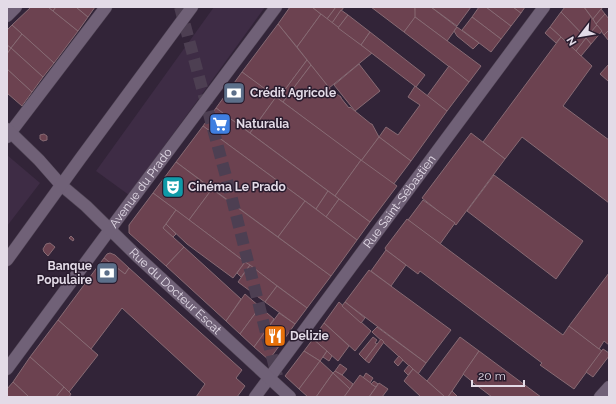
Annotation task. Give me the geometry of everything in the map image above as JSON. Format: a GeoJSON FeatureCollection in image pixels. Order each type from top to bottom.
{"type":"FeatureCollection","features":[{"type":"Feature","properties":{"kind":"street"},"geometry":{"type":"LineString","coordinates":[[7,16],[16,7]]}},
{"type":"Feature","properties":{"kind":"street"},"geometry":{"type":"LineString","coordinates":[[8,133],[106,7]]}},
{"type":"Feature","properties":{"kind":"street"},"geometry":{"type":"LineString","coordinates":[[7,260],[192,7]]}},
{"type":"Feature","properties":{"kind":"street","name":"Avenue du Prado"},"geometry":{"type":"LineString","coordinates":[[7,369],[276,7]]}},
{"type":"Feature","properties":{"kind":"street","name":"Rue Saint-Sébastien"},"geometry":{"type":"LineString","coordinates":[[255,397],[544,7]]}},
{"type":"Feature","properties":{"kind":"street","name":"Rue du Docteur Escat"},"geometry":{"type":"LineString","coordinates":[[8,133],[39,160],[62,185],[86,206],[138,257],[290,397]]}},
{"type":"Feature","properties":{"kind":"street"},"geometry":{"type":"LineString","coordinates":[[600,397],[609,387]]}},
{"type":"Feature","properties":{"kind":"shaded area"},"geometry":{"type":"Polygon","coordinates":[[[214,7],[265,7],[129,195],[96,171],[214,7]]]}},
{"type":"Feature","properties":{"kind":"shaded area"},"geometry":{"type":"Polygon","coordinates":[[[7,155],[40,183],[7,226],[7,155]]]}},
{"type":"Feature","properties":{"kind":"building"},"geometry":{"type":"Polygon","coordinates":[[[31,7],[48,7],[78,31],[54,63],[12,25],[31,7]]]}},
{"type":"Feature","properties":{"kind":"building"},"geometry":{"type":"Polygon","coordinates":[[[48,7],[56,7],[53,11],[48,7]]]}},
{"type":"Feature","properties":{"kind":"building"},"geometry":{"type":"Polygon","coordinates":[[[56,7],[76,7],[88,17],[78,31],[53,11],[56,7]]]}},
{"type":"Feature","properties":{"kind":"building"},"geometry":{"type":"Polygon","coordinates":[[[76,7],[95,7],[88,17],[76,7]]]}},
{"type":"Feature","properties":{"kind":"building"},"geometry":{"type":"Polygon","coordinates":[[[290,7],[312,7],[321,14],[297,47],[278,24],[290,7]]]}},
{"type":"Feature","properties":{"kind":"building"},"geometry":{"type":"Polygon","coordinates":[[[312,7],[336,7],[327,19],[312,7]]]}},
{"type":"Feature","properties":{"kind":"building"},"geometry":{"type":"Polygon","coordinates":[[[336,7],[344,7],[332,23],[327,19],[336,7]]]}},
{"type":"Feature","properties":{"kind":"building"},"geometry":{"type":"Polygon","coordinates":[[[371,7],[415,7],[416,17],[404,32],[371,7]]]}},
{"type":"Feature","properties":{"kind":"building"},"geometry":{"type":"Polygon","coordinates":[[[415,7],[431,7],[457,27],[447,41],[415,17],[415,7]]]}},
{"type":"Feature","properties":{"kind":"building"},"geometry":{"type":"Polygon","coordinates":[[[431,7],[471,7],[457,26],[431,7]]]}},
{"type":"Feature","properties":{"kind":"building"},"geometry":{"type":"Polygon","coordinates":[[[479,7],[486,7],[511,26],[501,39],[472,17],[479,7]]]}},
{"type":"Feature","properties":{"kind":"building"},"geometry":{"type":"Polygon","coordinates":[[[486,7],[513,7],[521,13],[511,26],[486,7]]]}},
{"type":"Feature","properties":{"kind":"building"},"geometry":{"type":"Polygon","coordinates":[[[513,7],[525,7],[521,13],[513,7]]]}},
{"type":"Feature","properties":{"kind":"building"},"geometry":{"type":"Polygon","coordinates":[[[565,7],[584,7],[597,25],[586,38],[561,12],[565,7]]]}},
{"type":"Feature","properties":{"kind":"building"},"geometry":{"type":"Polygon","coordinates":[[[584,7],[603,7],[593,19],[584,7]]]}},
{"type":"Feature","properties":{"kind":"building"},"geometry":{"type":"Polygon","coordinates":[[[601,9],[605,14],[596,24],[593,19],[601,9]]]}},
{"type":"Feature","properties":{"kind":"building"},"geometry":{"type":"Polygon","coordinates":[[[341,10],[348,15],[338,28],[332,23],[341,10]]]}},
{"type":"Feature","properties":{"kind":"building"},"geometry":{"type":"Polygon","coordinates":[[[561,12],[586,38],[576,51],[550,27],[561,12]]]}},
{"type":"Feature","properties":{"kind":"building"},"geometry":{"type":"Polygon","coordinates":[[[321,14],[372,53],[329,88],[297,47],[321,14]]]}},
{"type":"Feature","properties":{"kind":"building"},"geometry":{"type":"Polygon","coordinates":[[[605,14],[609,19],[609,30],[604,35],[596,24],[605,14]]]}},
{"type":"Feature","properties":{"kind":"building"},"geometry":{"type":"Polygon","coordinates":[[[348,15],[370,32],[361,45],[338,28],[348,15]]]}},
{"type":"Feature","properties":{"kind":"building"},"geometry":{"type":"Polygon","coordinates":[[[415,17],[481,66],[469,82],[404,32],[415,17]]]}},
{"type":"Feature","properties":{"kind":"building"},"geometry":{"type":"Polygon","coordinates":[[[472,17],[501,39],[491,52],[462,30],[472,17]]]}},
{"type":"Feature","properties":{"kind":"building"},"geometry":{"type":"Polygon","coordinates":[[[278,24],[307,60],[278,99],[242,72],[278,24]]]}},
{"type":"Feature","properties":{"kind":"building"},"geometry":{"type":"Polygon","coordinates":[[[12,25],[22,34],[11,48],[7,45],[7,30],[12,25]]]}},
{"type":"Feature","properties":{"kind":"building"},"geometry":{"type":"Polygon","coordinates":[[[597,25],[602,31],[591,44],[586,38],[597,25]]]}},
{"type":"Feature","properties":{"kind":"building"},"geometry":{"type":"Polygon","coordinates":[[[457,27],[479,43],[473,49],[457,36],[454,31],[457,27]]]}},
{"type":"Feature","properties":{"kind":"building"},"geometry":{"type":"Polygon","coordinates":[[[550,27],[561,37],[556,43],[545,33],[550,27]]]}},
{"type":"Feature","properties":{"kind":"building"},"geometry":{"type":"Polygon","coordinates":[[[609,30],[609,41],[604,35],[609,30]]]}},
{"type":"Feature","properties":{"kind":"building"},"geometry":{"type":"Polygon","coordinates":[[[370,32],[425,75],[416,87],[361,45],[370,32]]]}},
{"type":"Feature","properties":{"kind":"building"},"geometry":{"type":"Polygon","coordinates":[[[22,34],[54,63],[43,77],[11,48],[22,34]]]}},
{"type":"Feature","properties":{"kind":"building"},"geometry":{"type":"Polygon","coordinates":[[[561,37],[592,66],[563,106],[609,140],[609,203],[522,137],[505,159],[483,142],[561,37]]]}},
{"type":"Feature","properties":{"kind":"building"},"geometry":{"type":"Polygon","coordinates":[[[586,38],[591,44],[581,56],[576,51],[586,38]]]}},
{"type":"Feature","properties":{"kind":"building"},"geometry":{"type":"Polygon","coordinates":[[[7,45],[11,48],[7,54],[7,45]]]}},
{"type":"Feature","properties":{"kind":"building"},"geometry":{"type":"Polygon","coordinates":[[[11,48],[43,77],[32,92],[7,69],[7,54],[11,48]]]}},
{"type":"Feature","properties":{"kind":"building"},"geometry":{"type":"Polygon","coordinates":[[[307,60],[311,65],[283,102],[278,99],[307,60]]]}},
{"type":"Feature","properties":{"kind":"building"},"geometry":{"type":"Polygon","coordinates":[[[359,64],[380,91],[355,111],[334,85],[359,64]]]}},
{"type":"Feature","properties":{"kind":"building"},"geometry":{"type":"Polygon","coordinates":[[[609,64],[609,80],[608,81],[600,74],[609,64]]]}},
{"type":"Feature","properties":{"kind":"building"},"geometry":{"type":"Polygon","coordinates":[[[311,65],[331,90],[341,97],[349,108],[350,107],[372,124],[379,137],[361,161],[283,102],[311,65]]]}},
{"type":"Feature","properties":{"kind":"building"},"geometry":{"type":"Polygon","coordinates":[[[449,66],[469,82],[447,111],[427,96],[449,66]]]}},
{"type":"Feature","properties":{"kind":"building"},"geometry":{"type":"Polygon","coordinates":[[[7,69],[32,92],[22,106],[7,93],[7,69]]]}},
{"type":"Feature","properties":{"kind":"building"},"geometry":{"type":"Polygon","coordinates":[[[242,72],[276,97],[250,133],[216,108],[242,72]]]}},
{"type":"Feature","properties":{"kind":"building"},"geometry":{"type":"Polygon","coordinates":[[[415,86],[447,111],[411,161],[379,137],[386,127],[398,135],[420,105],[408,97],[415,86]]]}},
{"type":"Feature","properties":{"kind":"building"},"geometry":{"type":"Polygon","coordinates":[[[276,97],[361,160],[335,196],[250,133],[276,97]]]}},
{"type":"Feature","properties":{"kind":"building"},"geometry":{"type":"Polygon","coordinates":[[[216,108],[328,191],[316,209],[203,126],[216,108]]]}},
{"type":"Feature","properties":{"kind":"building"},"geometry":{"type":"Polygon","coordinates":[[[203,126],[305,201],[278,237],[176,162],[203,126]]]}},
{"type":"Feature","properties":{"kind":"building"},"geometry":{"type":"Polygon","coordinates":[[[471,133],[505,159],[456,225],[422,198],[471,133]]]}},
{"type":"Feature","properties":{"kind":"building"},"geometry":{"type":"Polygon","coordinates":[[[44,134],[47,136],[47,140],[43,141],[40,139],[40,135],[44,134]]]}},
{"type":"Feature","properties":{"kind":"building"},"geometry":{"type":"Polygon","coordinates":[[[379,137],[411,161],[393,185],[361,161],[379,137]]]}},
{"type":"Feature","properties":{"kind":"building"},"geometry":{"type":"Polygon","coordinates":[[[361,160],[397,186],[370,222],[335,196],[361,160]]]}},
{"type":"Feature","properties":{"kind":"building"},"geometry":{"type":"Polygon","coordinates":[[[176,162],[212,189],[189,220],[153,193],[176,162]]]}},
{"type":"Feature","properties":{"kind":"building"},"geometry":{"type":"Polygon","coordinates":[[[494,175],[583,241],[556,279],[467,211],[494,175]]]}},
{"type":"Feature","properties":{"kind":"building"},"geometry":{"type":"Polygon","coordinates":[[[212,189],[331,276],[307,308],[189,220],[212,189]]]}},
{"type":"Feature","properties":{"kind":"building"},"geometry":{"type":"Polygon","coordinates":[[[328,191],[339,199],[326,217],[316,209],[328,191]]]}},
{"type":"Feature","properties":{"kind":"building"},"geometry":{"type":"Polygon","coordinates":[[[153,193],[176,210],[163,228],[184,247],[166,266],[129,233],[129,225],[153,193]]]}},
{"type":"Feature","properties":{"kind":"building"},"geometry":{"type":"Polygon","coordinates":[[[339,199],[370,222],[357,240],[326,217],[339,199]]]}},
{"type":"Feature","properties":{"kind":"building"},"geometry":{"type":"Polygon","coordinates":[[[423,200],[455,223],[440,244],[408,220],[423,200]]]}},
{"type":"Feature","properties":{"kind":"building"},"geometry":{"type":"Polygon","coordinates":[[[305,201],[357,240],[331,276],[278,237],[305,201]]]}},
{"type":"Feature","properties":{"kind":"building"},"geometry":{"type":"Polygon","coordinates":[[[176,210],[245,262],[233,278],[187,244],[166,224],[176,210]]]}},
{"type":"Feature","properties":{"kind":"building"},"geometry":{"type":"Polygon","coordinates":[[[407,219],[563,335],[569,326],[602,351],[574,389],[540,365],[542,363],[420,271],[418,274],[386,250],[385,248],[407,219]]]}},
{"type":"Feature","properties":{"kind":"building"},"geometry":{"type":"Polygon","coordinates":[[[166,224],[176,234],[173,237],[163,228],[166,224]]]}},
{"type":"Feature","properties":{"kind":"building"},"geometry":{"type":"Polygon","coordinates":[[[71,236],[74,239],[73,241],[69,238],[71,236]]]}},
{"type":"Feature","properties":{"kind":"building"},"geometry":{"type":"Polygon","coordinates":[[[50,243],[55,247],[48,256],[43,249],[46,244],[50,243]]]}},
{"type":"Feature","properties":{"kind":"building"},"geometry":{"type":"Polygon","coordinates":[[[184,247],[241,299],[226,321],[166,266],[184,247]]]}},
{"type":"Feature","properties":{"kind":"building"},"geometry":{"type":"Polygon","coordinates":[[[386,250],[406,265],[391,286],[371,271],[386,250]]]}},
{"type":"Feature","properties":{"kind":"building"},"geometry":{"type":"Polygon","coordinates":[[[110,253],[115,255],[129,268],[125,274],[104,258],[110,253]]]}},
{"type":"Feature","properties":{"kind":"building"},"geometry":{"type":"Polygon","coordinates":[[[104,258],[125,274],[129,268],[242,370],[236,378],[245,386],[237,397],[196,397],[205,384],[122,308],[91,349],[58,320],[104,258]]]}},
{"type":"Feature","properties":{"kind":"building"},"geometry":{"type":"Polygon","coordinates":[[[245,262],[250,265],[241,277],[237,273],[245,262]]]}},
{"type":"Feature","properties":{"kind":"building"},"geometry":{"type":"Polygon","coordinates":[[[250,265],[277,286],[265,302],[238,282],[250,265]]]}},
{"type":"Feature","properties":{"kind":"building"},"geometry":{"type":"Polygon","coordinates":[[[369,270],[451,330],[426,363],[345,302],[369,270]]]}},
{"type":"Feature","properties":{"kind":"building"},"geometry":{"type":"Polygon","coordinates":[[[609,273],[609,345],[604,341],[599,349],[569,326],[609,273]]]}},
{"type":"Feature","properties":{"kind":"building"},"geometry":{"type":"Polygon","coordinates":[[[277,286],[307,308],[295,324],[265,302],[277,286]]]}},
{"type":"Feature","properties":{"kind":"building"},"geometry":{"type":"Polygon","coordinates":[[[245,294],[260,307],[240,334],[226,321],[245,294]]]}},
{"type":"Feature","properties":{"kind":"building"},"geometry":{"type":"Polygon","coordinates":[[[339,302],[371,331],[355,351],[324,323],[339,302]]]}},
{"type":"Feature","properties":{"kind":"building"},"geometry":{"type":"Polygon","coordinates":[[[345,302],[365,318],[361,323],[342,306],[345,302]]]}},
{"type":"Feature","properties":{"kind":"building"},"geometry":{"type":"Polygon","coordinates":[[[260,307],[274,319],[254,347],[240,334],[260,307]]]}},
{"type":"Feature","properties":{"kind":"building","name":"Delizie"},"geometry":{"type":"Polygon","coordinates":[[[279,313],[295,324],[269,360],[254,347],[279,313]]]}},
{"type":"Feature","properties":{"kind":"building"},"geometry":{"type":"Polygon","coordinates":[[[58,320],[98,355],[69,392],[30,357],[58,320]]]}},
{"type":"Feature","properties":{"kind":"building"},"geometry":{"type":"Polygon","coordinates":[[[324,323],[349,346],[338,361],[313,339],[324,323]]]}},
{"type":"Feature","properties":{"kind":"building"},"geometry":{"type":"Polygon","coordinates":[[[377,327],[426,363],[418,374],[372,332],[377,327]]]}},
{"type":"Feature","properties":{"kind":"building"},"geometry":{"type":"Polygon","coordinates":[[[373,337],[377,340],[375,343],[377,344],[365,360],[359,354],[373,337]]]}},
{"type":"Feature","properties":{"kind":"building"},"geometry":{"type":"Polygon","coordinates":[[[460,337],[479,351],[448,397],[445,397],[427,381],[460,337]]]}},
{"type":"Feature","properties":{"kind":"building"},"geometry":{"type":"Polygon","coordinates":[[[313,339],[327,351],[320,361],[304,351],[313,339]]]}},
{"type":"Feature","properties":{"kind":"building"},"geometry":{"type":"Polygon","coordinates":[[[381,339],[384,342],[369,363],[365,360],[381,339]]]}},
{"type":"Feature","properties":{"kind":"building"},"geometry":{"type":"Polygon","coordinates":[[[603,349],[609,353],[609,356],[593,377],[586,372],[603,349]]]}},
{"type":"Feature","properties":{"kind":"building"},"geometry":{"type":"Polygon","coordinates":[[[304,351],[320,361],[299,389],[285,376],[304,351]]]}},
{"type":"Feature","properties":{"kind":"building"},"geometry":{"type":"Polygon","coordinates":[[[327,351],[332,356],[329,361],[323,357],[327,351]]]}},
{"type":"Feature","properties":{"kind":"building"},"geometry":{"type":"Polygon","coordinates":[[[479,351],[541,397],[492,397],[463,374],[479,351]]]}},
{"type":"Feature","properties":{"kind":"building"},"geometry":{"type":"Polygon","coordinates":[[[399,356],[403,360],[398,366],[394,362],[399,356]]]}},
{"type":"Feature","properties":{"kind":"building"},"geometry":{"type":"Polygon","coordinates":[[[30,357],[64,387],[56,397],[29,397],[13,382],[30,357]]]}},
{"type":"Feature","properties":{"kind":"building"},"geometry":{"type":"Polygon","coordinates":[[[320,361],[333,373],[316,397],[308,397],[299,389],[320,361]]]}},
{"type":"Feature","properties":{"kind":"building"},"geometry":{"type":"Polygon","coordinates":[[[340,364],[347,369],[342,375],[335,371],[340,364]]]}},
{"type":"Feature","properties":{"kind":"building"},"geometry":{"type":"Polygon","coordinates":[[[409,365],[413,369],[408,375],[404,371],[409,365]]]}},
{"type":"Feature","properties":{"kind":"building"},"geometry":{"type":"Polygon","coordinates":[[[413,369],[445,397],[421,397],[404,381],[413,369]]]}},
{"type":"Feature","properties":{"kind":"building"},"geometry":{"type":"Polygon","coordinates":[[[335,371],[353,384],[350,389],[333,373],[335,371]]]}},
{"type":"Feature","properties":{"kind":"building"},"geometry":{"type":"Polygon","coordinates":[[[333,373],[350,389],[344,397],[316,397],[333,373]]]}},
{"type":"Feature","properties":{"kind":"building"},"geometry":{"type":"Polygon","coordinates":[[[366,373],[373,378],[370,383],[363,378],[366,373]]]}},
{"type":"Feature","properties":{"kind":"building"},"geometry":{"type":"Polygon","coordinates":[[[360,375],[376,387],[369,397],[344,397],[360,375]]]}},
{"type":"Feature","properties":{"kind":"building"},"geometry":{"type":"Polygon","coordinates":[[[374,381],[378,384],[376,387],[371,384],[374,381]]]}},
{"type":"Feature","properties":{"kind":"building"},"geometry":{"type":"Polygon","coordinates":[[[13,382],[29,397],[7,397],[7,389],[13,382]]]}},
{"type":"Feature","properties":{"kind":"building"},"geometry":{"type":"Polygon","coordinates":[[[379,383],[388,389],[382,397],[369,397],[379,383]]]}},
{"type":"Feature","properties":{"kind":"building"},"geometry":{"type":"Polygon","coordinates":[[[64,387],[71,394],[69,397],[56,397],[64,387]]]}},
{"type":"Feature","properties":{"kind":"building"},"geometry":{"type":"Polygon","coordinates":[[[452,391],[458,397],[448,397],[452,391]]]}},
{"type":"Feature","properties":{"kind":"tunnel"},"geometry":{"type":"LineString","coordinates":[[180,7],[231,195],[277,376]]}},
{"type":"Feature","properties":{"kind":"place","name":"Crédit Agricole"},"geometry":{"type":"Point","coordinates":[234,93]}},
{"type":"Feature","properties":{"kind":"place","name":"Naturalia"},"geometry":{"type":"Point","coordinates":[220,124]}},
{"type":"Feature","properties":{"kind":"place","name":"Cinéma Le Prado"},"geometry":{"type":"Point","coordinates":[173,187]}},
{"type":"Feature","properties":{"kind":"place","name":"Banque Populaire"},"geometry":{"type":"Point","coordinates":[107,273]}},
{"type":"Feature","properties":{"kind":"place","name":"Delizie"},"geometry":{"type":"Point","coordinates":[275,336]}}]}
